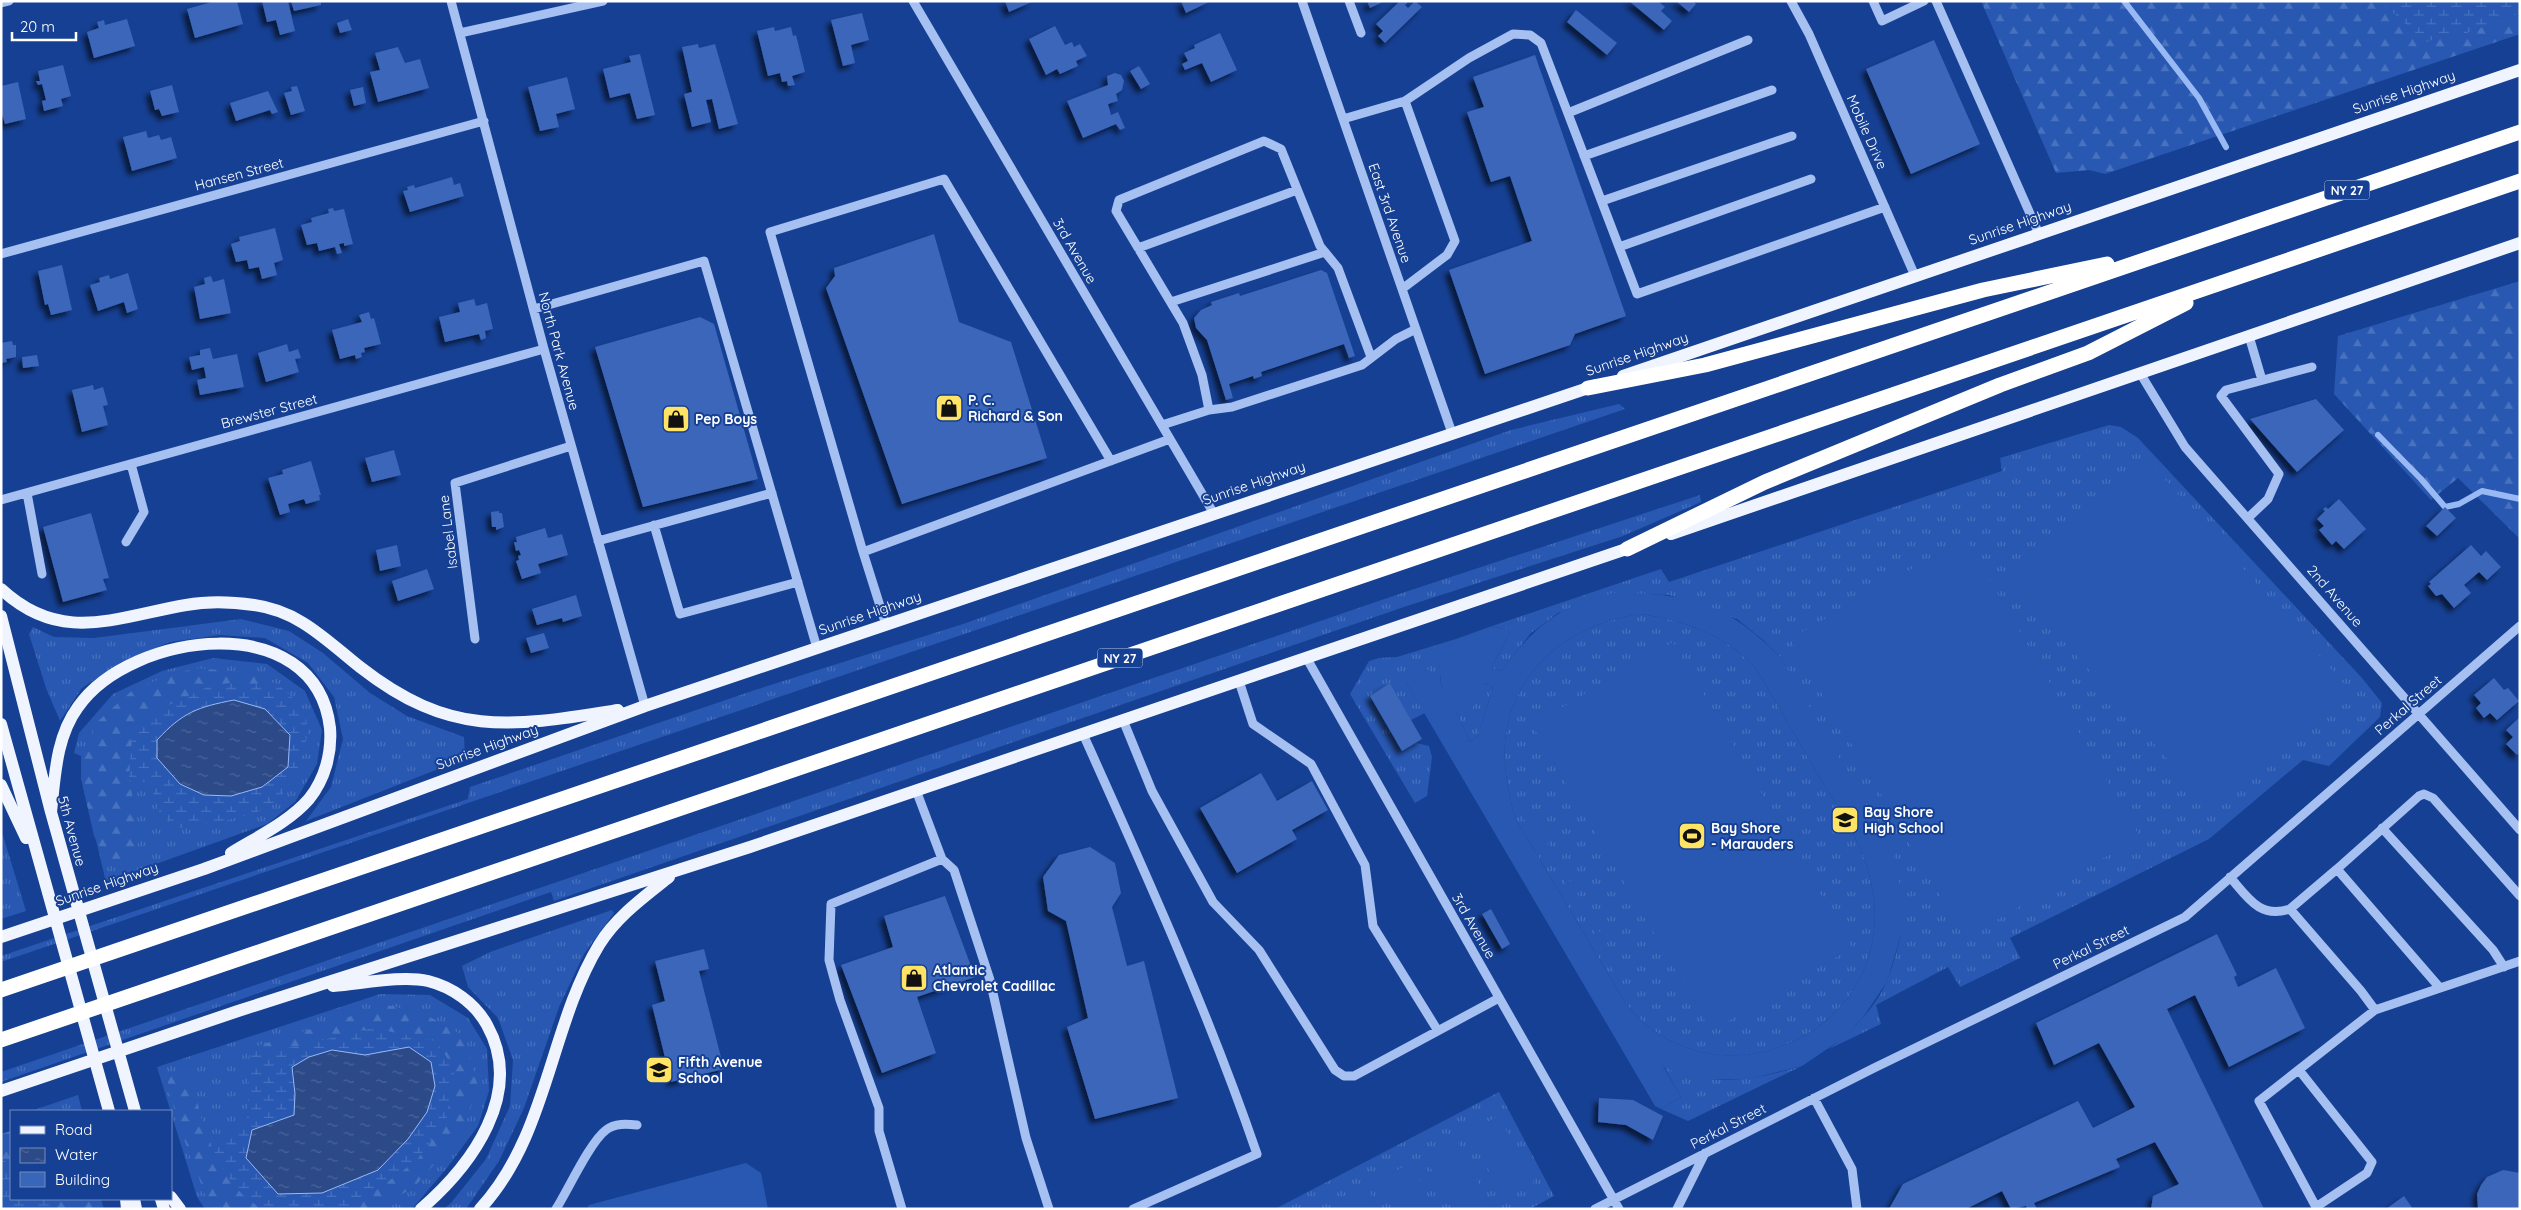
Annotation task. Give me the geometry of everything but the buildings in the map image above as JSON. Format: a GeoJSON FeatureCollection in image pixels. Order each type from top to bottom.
{"type":"FeatureCollection","features":[{"type":"Feature","properties":{"kind":"highway","name":"NY 27"},"geometry":{"type":"LineString","coordinates":[[1,990],[2520,132]]}},
{"type":"Feature","properties":{"kind":"highway","name":"NY 27"},"geometry":{"type":"LineString","coordinates":[[1,1040],[2520,182]]}},
{"type":"Feature","properties":{"kind":"highway"},"geometry":{"type":"LineString","coordinates":[[1588,388],[1705,365],[1983,290],[2175,249]]}},
{"type":"Feature","properties":{"kind":"highway"},"geometry":{"type":"LineString","coordinates":[[1627,549],[1765,482],[2000,384],[2088,353],[2239,277]]}},
{"type":"Feature","properties":{"kind":"main road","name":"Sunrise Highway"},"geometry":{"type":"LineString","coordinates":[[1,937],[204,869],[645,706],[1588,388],[2520,70]]}},
{"type":"Feature","properties":{"kind":"main road"},"geometry":{"type":"LineString","coordinates":[[1,1092],[308,989],[675,872],[2520,243]]}},
{"type":"Feature","properties":{"kind":"main road"},"geometry":{"type":"LineString","coordinates":[[1,589],[28,610],[41,616],[72,624],[105,622],[189,604],[239,603],[273,609],[313,627],[369,674],[400,694],[429,708],[466,719],[499,724],[528,723],[645,706]]}},
{"type":"Feature","properties":{"kind":"main road","name":"5th Avenue"},"geometry":{"type":"LineString","coordinates":[[1,616],[51,812],[133,1106]]}},
{"type":"Feature","properties":{"kind":"main road"},"geometry":{"type":"LineString","coordinates":[[51,812],[63,736],[78,706],[101,683],[132,665],[169,651],[188,647],[245,644],[276,653],[290,660],[310,678],[322,699],[330,734],[326,766],[316,789],[298,809],[276,826],[204,869]]}},
{"type":"Feature","properties":{"kind":"main road"},"geometry":{"type":"LineString","coordinates":[[1,724],[108,1109]]}},
{"type":"Feature","properties":{"kind":"main road"},"geometry":{"type":"LineString","coordinates":[[1,785],[41,870]]}},
{"type":"Feature","properties":{"kind":"main road"},"geometry":{"type":"LineString","coordinates":[[480,1209],[508,1171],[529,1130],[574,1000],[600,944],[623,916],[675,872]]}},
{"type":"Feature","properties":{"kind":"main road"},"geometry":{"type":"LineString","coordinates":[[308,989],[394,981],[426,981],[452,990],[465,999],[484,1019],[491,1032],[501,1070],[494,1111],[478,1144],[466,1161],[442,1190],[421,1209]]}},
{"type":"Feature","properties":{"kind":"main road"},"geometry":{"type":"LineString","coordinates":[[172,1198],[180,1209]]}},
{"type":"Feature","properties":{"kind":"street"},"geometry":{"type":"LineString","coordinates":[[1,4],[9,1]]}},
{"type":"Feature","properties":{"kind":"street","name":"North Park Avenue"},"geometry":{"type":"LineString","coordinates":[[451,1],[544,350],[645,706]]}},
{"type":"Feature","properties":{"kind":"street"},"geometry":{"type":"LineString","coordinates":[[460,33],[603,1]]}},
{"type":"Feature","properties":{"kind":"street","name":"3rd Avenue"},"geometry":{"type":"LineString","coordinates":[[913,1],[1214,514]]}},
{"type":"Feature","properties":{"kind":"street","name":"East 3rd Avenue"},"geometry":{"type":"LineString","coordinates":[[1302,1],[1452,434]]}},
{"type":"Feature","properties":{"kind":"street"},"geometry":{"type":"LineString","coordinates":[[1350,1],[1361,33]]}},
{"type":"Feature","properties":{"kind":"street","name":"Mobile Drive"},"geometry":{"type":"LineString","coordinates":[[1791,1],[1809,34],[1915,276]]}},
{"type":"Feature","properties":{"kind":"street"},"geometry":{"type":"LineString","coordinates":[[1873,1],[1882,21],[1924,1]]}},
{"type":"Feature","properties":{"kind":"street"},"geometry":{"type":"LineString","coordinates":[[1936,1],[2039,234]]}},
{"type":"Feature","properties":{"kind":"street"},"geometry":{"type":"LineString","coordinates":[[1343,119],[1405,101],[1469,58],[1513,34],[1530,35],[1541,44],[1637,294],[1885,207]]}},
{"type":"Feature","properties":{"kind":"street"},"geometry":{"type":"LineString","coordinates":[[1568,113],[1748,40]]}},
{"type":"Feature","properties":{"kind":"street"},"geometry":{"type":"LineString","coordinates":[[1584,156],[1772,90]]}},
{"type":"Feature","properties":{"kind":"street"},"geometry":{"type":"LineString","coordinates":[[1402,289],[1447,255],[1455,241],[1405,101]]}},
{"type":"Feature","properties":{"kind":"street","name":"Hansen Street"},"geometry":{"type":"LineString","coordinates":[[1,254],[484,121]]}},
{"type":"Feature","properties":{"kind":"street"},"geometry":{"type":"LineString","coordinates":[[1602,201],[1792,136]]}},
{"type":"Feature","properties":{"kind":"street"},"geometry":{"type":"LineString","coordinates":[[1209,410],[1202,375],[1183,323],[1116,211],[1119,200],[1264,141],[1281,149],[1320,246],[1338,268],[1371,357]]}},
{"type":"Feature","properties":{"kind":"street"},"geometry":{"type":"LineString","coordinates":[[886,625],[770,232],[944,179],[1111,461]]}},
{"type":"Feature","properties":{"kind":"street"},"geometry":{"type":"LineString","coordinates":[[1619,247],[1811,179]]}},
{"type":"Feature","properties":{"kind":"street"},"geometry":{"type":"LineString","coordinates":[[1138,248],[1297,190]]}},
{"type":"Feature","properties":{"kind":"street"},"geometry":{"type":"LineString","coordinates":[[1170,302],[1325,252]]}},
{"type":"Feature","properties":{"kind":"street"},"geometry":{"type":"LineString","coordinates":[[534,309],[704,261],[817,648]]}},
{"type":"Feature","properties":{"kind":"street"},"geometry":{"type":"LineString","coordinates":[[1162,425],[1209,410],[1232,407],[1362,365],[1396,339],[1416,329]]}},
{"type":"Feature","properties":{"kind":"street"},"geometry":{"type":"LineString","coordinates":[[2249,336],[2262,380]]}},
{"type":"Feature","properties":{"kind":"street","name":"Brewster Street"},"geometry":{"type":"LineString","coordinates":[[1,500],[544,350]]}},
{"type":"Feature","properties":{"kind":"street"},"geometry":{"type":"LineString","coordinates":[[2248,518],[2268,499],[2279,474],[2221,396],[2226,390],[2312,367]]}},
{"type":"Feature","properties":{"kind":"street","name":"2nd Avenue"},"geometry":{"type":"LineString","coordinates":[[2140,373],[2185,447],[2520,830]]}},
{"type":"Feature","properties":{"kind":"street"},"geometry":{"type":"LineString","coordinates":[[863,552],[1170,439]]}},
{"type":"Feature","properties":{"kind":"street","name":"Isabel Lane"},"geometry":{"type":"LineString","coordinates":[[475,639],[456,483],[571,446]]}},
{"type":"Feature","properties":{"kind":"street"},"geometry":{"type":"LineString","coordinates":[[126,542],[144,512],[131,464]]}},
{"type":"Feature","properties":{"kind":"street"},"geometry":{"type":"LineString","coordinates":[[27,493],[42,574]]}},
{"type":"Feature","properties":{"kind":"street"},"geometry":{"type":"LineString","coordinates":[[598,541],[772,493]]}},
{"type":"Feature","properties":{"kind":"street"},"geometry":{"type":"LineString","coordinates":[[654,525],[680,614],[798,582]]}},
{"type":"Feature","properties":{"kind":"street","name":"Perkal Street"},"geometry":{"type":"LineString","coordinates":[[1595,1209],[1814,1098],[2185,917],[2520,626]]}},
{"type":"Feature","properties":{"kind":"street","name":"3rd Avenue"},"geometry":{"type":"LineString","coordinates":[[1306,657],[1619,1209]]}},
{"type":"Feature","properties":{"kind":"street"},"geometry":{"type":"LineString","coordinates":[[1239,681],[1253,724],[1311,764],[1365,865],[1373,926],[1438,1031]]}},
{"type":"Feature","properties":{"kind":"street"},"geometry":{"type":"LineString","coordinates":[[1123,720],[1152,791],[1213,902],[1259,950],[1335,1070],[1344,1076],[1354,1076],[1499,998]]}},
{"type":"Feature","properties":{"kind":"street"},"geometry":{"type":"LineString","coordinates":[[1083,734],[1164,915],[1236,1091],[1257,1154],[1133,1209]]}},
{"type":"Feature","properties":{"kind":"street"},"geometry":{"type":"LineString","coordinates":[[916,790],[942,859],[954,870],[990,980],[1026,1138],[1049,1209]]}},
{"type":"Feature","properties":{"kind":"street"},"geometry":{"type":"LineString","coordinates":[[2230,877],[2250,900],[2261,909],[2274,913],[2290,909],[2419,796],[2430,795],[2520,896]]}},
{"type":"Feature","properties":{"kind":"street"},"geometry":{"type":"LineString","coordinates":[[2382,828],[2493,950],[2504,967]]}},
{"type":"Feature","properties":{"kind":"street"},"geometry":{"type":"LineString","coordinates":[[902,1209],[879,1131],[879,1108],[840,1000],[829,960],[831,904],[942,859]]}},
{"type":"Feature","properties":{"kind":"street"},"geometry":{"type":"LineString","coordinates":[[2337,869],[2440,988]]}},
{"type":"Feature","properties":{"kind":"street"},"geometry":{"type":"LineString","coordinates":[[2290,909],[2361,991],[2375,1010]]}},
{"type":"Feature","properties":{"kind":"street"},"geometry":{"type":"LineString","coordinates":[[2300,1070],[2372,1162],[2367,1173],[2316,1207],[2259,1101],[2375,1010],[2520,961]]}},
{"type":"Feature","properties":{"kind":"street"},"geometry":{"type":"LineString","coordinates":[[1814,1098],[1852,1169],[1857,1209]]}},
{"type":"Feature","properties":{"kind":"street"},"geometry":{"type":"LineString","coordinates":[[556,1209],[595,1143],[607,1129],[620,1124],[637,1125]]}},
{"type":"Feature","properties":{"kind":"street"},"geometry":{"type":"LineString","coordinates":[[1678,1209],[1705,1153]]}},
{"type":"Feature","properties":{"kind":"green space"},"geometry":{"type":"Polygon","coordinates":[[[1981,1],[2520,1],[2520,34],[2105,174],[2089,170],[2056,173],[1981,1]]]}},
{"type":"Feature","properties":{"kind":"green space"},"geometry":{"type":"Polygon","coordinates":[[[2380,1],[2520,1],[2520,13],[2464,34],[2448,34],[2426,42],[2380,1]]]}},
{"type":"Feature","properties":{"kind":"green space"},"geometry":{"type":"Polygon","coordinates":[[[2520,281],[2520,539],[2458,478],[2431,500],[2334,394],[2338,336],[2520,281]]]}},
{"type":"Feature","properties":{"kind":"green space"},"geometry":{"type":"Polygon","coordinates":[[[1619,404],[1625,409],[1,962],[1,956],[468,799],[470,787],[755,690],[963,624],[1511,430],[1619,404]]]}},
{"type":"Feature","properties":{"kind":"green space"},"geometry":{"type":"Polygon","coordinates":[[[2109,425],[2121,427],[2138,438],[2362,678],[2382,703],[2380,717],[2329,766],[2303,760],[2209,839],[2010,938],[2020,958],[1960,987],[1948,967],[1876,1005],[1881,1024],[1829,1049],[1855,1026],[1877,1000],[1889,975],[1901,935],[1782,659],[1763,640],[1737,619],[1669,595],[1614,593],[1558,613],[1531,633],[1501,671],[1491,668],[1511,631],[1492,626],[1661,569],[1669,582],[2002,471],[2000,458],[2109,425]]]}},
{"type":"Feature","properties":{"kind":"green space"},"geometry":{"type":"Polygon","coordinates":[[[2148,460],[2346,686],[2209,806],[2010,580],[2148,460]]]}},
{"type":"Feature","properties":{"kind":"green space"},"geometry":{"type":"Polygon","coordinates":[[[1700,495],[1701,502],[1623,536],[1401,608],[554,901],[551,892],[1,1082],[1,1072],[1402,593],[1700,495]]]}},
{"type":"Feature","properties":{"kind":"green space"},"geometry":{"type":"Polygon","coordinates":[[[1965,538],[2140,837],[1965,938],[1790,639],[1965,538]]]}},
{"type":"Feature","properties":{"kind":"green space"},"geometry":{"type":"Polygon","coordinates":[[[1614,593],[1664,595],[1706,605],[1744,625],[1782,659],[1892,849],[1901,891],[1901,935],[1887,982],[1864,1016],[1845,1037],[1802,1066],[1749,1079],[1701,1080],[1680,1075],[1663,1066],[1681,1097],[1661,1109],[1655,1106],[1406,682],[1428,669],[1442,692],[1439,665],[1442,654],[1450,643],[1492,626],[1511,631],[1491,668],[1501,671],[1525,642],[1549,620],[1563,611],[1595,598],[1614,593]],[[1640,614],[1615,619],[1569,639],[1549,654],[1532,672],[1519,693],[1510,717],[1505,743],[1507,781],[1515,818],[1626,1004],[1662,1036],[1703,1052],[1746,1055],[1788,1044],[1824,1022],[1853,990],[1871,949],[1874,901],[1867,867],[1855,836],[1757,670],[1719,638],[1673,620],[1640,614]],[[1484,683],[1468,717],[1456,712],[1470,742],[1478,736],[1493,687],[1484,683]]]}},
{"type":"Feature","properties":{"kind":"green space"},"geometry":{"type":"Polygon","coordinates":[[[1640,614],[1673,620],[1719,638],[1757,670],[1855,836],[1867,867],[1874,901],[1871,949],[1853,990],[1824,1022],[1788,1044],[1746,1055],[1703,1052],[1662,1036],[1626,1004],[1515,818],[1507,781],[1505,743],[1510,717],[1519,693],[1532,672],[1549,654],[1569,639],[1615,619],[1640,614]]]}},
{"type":"Feature","properties":{"kind":"green space"},"geometry":{"type":"Polygon","coordinates":[[[241,619],[289,631],[323,653],[370,693],[407,716],[464,737],[465,756],[446,766],[306,821],[331,787],[343,739],[334,697],[308,663],[265,638],[220,635],[170,642],[121,662],[82,688],[60,721],[46,688],[29,634],[33,627],[54,637],[94,638],[241,619]]]}},
{"type":"Feature","properties":{"kind":"green space"},"geometry":{"type":"Polygon","coordinates":[[[1456,639],[1446,651],[1441,665],[1440,679],[1443,694],[1406,682],[1425,713],[1411,720],[1390,683],[1370,696],[1402,750],[1416,743],[1429,746],[1432,757],[1427,796],[1415,803],[1350,694],[1369,661],[1379,658],[1397,657],[1456,639]]]}},
{"type":"Feature","properties":{"kind":"green space","name":"Bay Shore - Marauders"},"geometry":{"type":"Polygon","coordinates":[[[1673,642],[1852,948],[1711,1031],[1532,725],[1673,642]]]}},
{"type":"Feature","properties":{"kind":"green space"},"geometry":{"type":"Polygon","coordinates":[[[213,658],[267,664],[305,691],[322,730],[317,764],[295,802],[267,824],[106,882],[81,778],[81,756],[74,753],[79,733],[113,694],[162,671],[213,658]]]}},
{"type":"Feature","properties":{"kind":"green space"},"geometry":{"type":"Polygon","coordinates":[[[195,668],[254,673],[278,685],[265,686],[238,682],[129,777],[135,811],[139,860],[108,861],[94,836],[81,778],[81,758],[97,722],[136,687],[195,668]]]}},
{"type":"Feature","properties":{"kind":"green space"},"geometry":{"type":"Polygon","coordinates":[[[238,682],[265,686],[278,685],[299,705],[304,713],[307,724],[307,737],[299,765],[285,792],[267,808],[236,818],[180,828],[160,814],[150,784],[129,777],[132,738],[162,708],[210,686],[238,682]]]}},
{"type":"Feature","properties":{"kind":"green space"},"geometry":{"type":"Polygon","coordinates":[[[1484,683],[1493,687],[1478,736],[1470,742],[1456,712],[1484,683]]]}},
{"type":"Feature","properties":{"kind":"green space"},"geometry":{"type":"Polygon","coordinates":[[[1533,811],[1546,833],[1543,835],[1615,958],[1618,956],[1630,976],[1620,982],[1609,963],[1611,961],[1539,837],[1535,839],[1523,817],[1533,811]]]}},
{"type":"Feature","properties":{"kind":"green space"},"geometry":{"type":"Polygon","coordinates":[[[1,829],[26,911],[1,919],[1,829]]]}},
{"type":"Feature","properties":{"kind":"green space"},"geometry":{"type":"Polygon","coordinates":[[[612,910],[614,913],[584,954],[559,1007],[524,1108],[499,1161],[466,1209],[444,1209],[451,1203],[486,1159],[510,1106],[513,1060],[498,1018],[468,987],[462,966],[490,952],[612,910]]]}},
{"type":"Feature","properties":{"kind":"green space"},"geometry":{"type":"Polygon","coordinates":[[[380,994],[430,995],[468,1018],[487,1049],[489,1091],[478,1126],[447,1168],[412,1209],[205,1209],[197,1197],[172,1116],[172,1110],[170,1110],[157,1067],[380,994]]]}},
{"type":"Feature","properties":{"kind":"green space"},"geometry":{"type":"Polygon","coordinates":[[[386,1005],[421,1012],[464,1036],[478,1086],[463,1131],[416,1185],[380,1209],[345,1209],[368,1196],[416,1161],[373,1028],[294,1047],[229,1055],[386,1005]]]}},
{"type":"Feature","properties":{"kind":"green space"},"geometry":{"type":"Polygon","coordinates":[[[373,1028],[436,1041],[455,1070],[446,1121],[416,1161],[368,1196],[345,1209],[266,1209],[246,1198],[231,1181],[209,1141],[231,1136],[247,1119],[250,1052],[294,1047],[373,1028]]]}},
{"type":"Feature","properties":{"kind":"green space"},"geometry":{"type":"Polygon","coordinates":[[[1663,1065],[1680,1073],[1714,1080],[1749,1078],[1802,1066],[1688,1121],[1661,1109],[1681,1097],[1663,1065]]]}},
{"type":"Feature","properties":{"kind":"green space"},"geometry":{"type":"Polygon","coordinates":[[[178,1072],[192,1075],[203,1123],[214,1151],[222,1164],[242,1190],[266,1209],[210,1207],[177,1121],[166,1074],[178,1072]]]}},
{"type":"Feature","properties":{"kind":"green space"},"geometry":{"type":"Polygon","coordinates":[[[1499,1092],[1554,1196],[1530,1209],[1275,1209],[1499,1092]]]}},
{"type":"Feature","properties":{"kind":"green space"},"geometry":{"type":"Polygon","coordinates":[[[78,1095],[82,1110],[34,1110],[78,1095]]]}},
{"type":"Feature","properties":{"kind":"green space"},"geometry":{"type":"Polygon","coordinates":[[[1499,1116],[1534,1183],[1503,1199],[1469,1131],[1499,1116]]]}},
{"type":"Feature","properties":{"kind":"green space"},"geometry":{"type":"Polygon","coordinates":[[[10,1131],[10,1164],[1,1159],[1,1134],[10,1131]]]}},
{"type":"Feature","properties":{"kind":"green space"},"geometry":{"type":"Polygon","coordinates":[[[1456,1139],[1490,1206],[1485,1209],[1452,1209],[1424,1155],[1456,1139]]]}},
{"type":"Feature","properties":{"kind":"green space"},"geometry":{"type":"Polygon","coordinates":[[[1,1159],[10,1164],[10,1200],[52,1200],[56,1209],[1,1209],[1,1159]]]}},
{"type":"Feature","properties":{"kind":"green space"},"geometry":{"type":"Polygon","coordinates":[[[746,1163],[761,1173],[768,1209],[587,1209],[589,1205],[746,1163]]]}},
{"type":"Feature","properties":{"kind":"green space"},"geometry":{"type":"Polygon","coordinates":[[[1411,1163],[1434,1209],[1395,1209],[1380,1179],[1411,1163]]]}},
{"type":"Feature","properties":{"kind":"green space"},"geometry":{"type":"Polygon","coordinates":[[[1367,1186],[1378,1209],[1340,1209],[1336,1201],[1367,1186]]]}},
{"type":"Feature","properties":{"kind":"green space"},"geometry":{"type":"Polygon","coordinates":[[[52,1200],[101,1200],[104,1209],[56,1209],[52,1200]]]}},
{"type":"Feature","properties":{"kind":"water"},"geometry":{"type":"Polygon","coordinates":[[[234,700],[265,709],[290,735],[288,767],[262,787],[231,796],[204,795],[180,784],[157,758],[157,740],[175,723],[192,712],[210,705],[234,700]]]}},
{"type":"Feature","properties":{"kind":"water"},"geometry":{"type":"Polygon","coordinates":[[[409,1047],[431,1062],[435,1086],[427,1112],[408,1139],[378,1170],[322,1193],[278,1194],[246,1158],[252,1130],[294,1115],[295,1094],[292,1067],[309,1057],[332,1050],[365,1055],[409,1047]]]}},
{"type":"Feature","properties":{"kind":"waterway"},"geometry":{"type":"LineString","coordinates":[[2124,1],[2199,98],[2226,147]]}},
{"type":"Feature","properties":{"kind":"waterway"},"geometry":{"type":"LineString","coordinates":[[2378,435],[2421,479],[2445,507],[2459,504],[2482,491],[2520,499]]}},
{"type":"Feature","properties":{"kind":"place","name":"P. C. Richard & Son"},"geometry":{"type":"Point","coordinates":[949,408]}},
{"type":"Feature","properties":{"kind":"place","name":"Pep Boys"},"geometry":{"type":"Point","coordinates":[676,419]}},
{"type":"Feature","properties":{"kind":"place","name":"Bay Shore High School"},"geometry":{"type":"Point","coordinates":[1845,820]}},
{"type":"Feature","properties":{"kind":"place","name":"Bay Shore - Marauders"},"geometry":{"type":"Point","coordinates":[1692,836]}},
{"type":"Feature","properties":{"kind":"place","name":"Atlantic Chevrolet Cadillac"},"geometry":{"type":"Point","coordinates":[914,978]}},
{"type":"Feature","properties":{"kind":"place","name":"Fifth Avenue School"},"geometry":{"type":"Point","coordinates":[659,1070]}}]}
